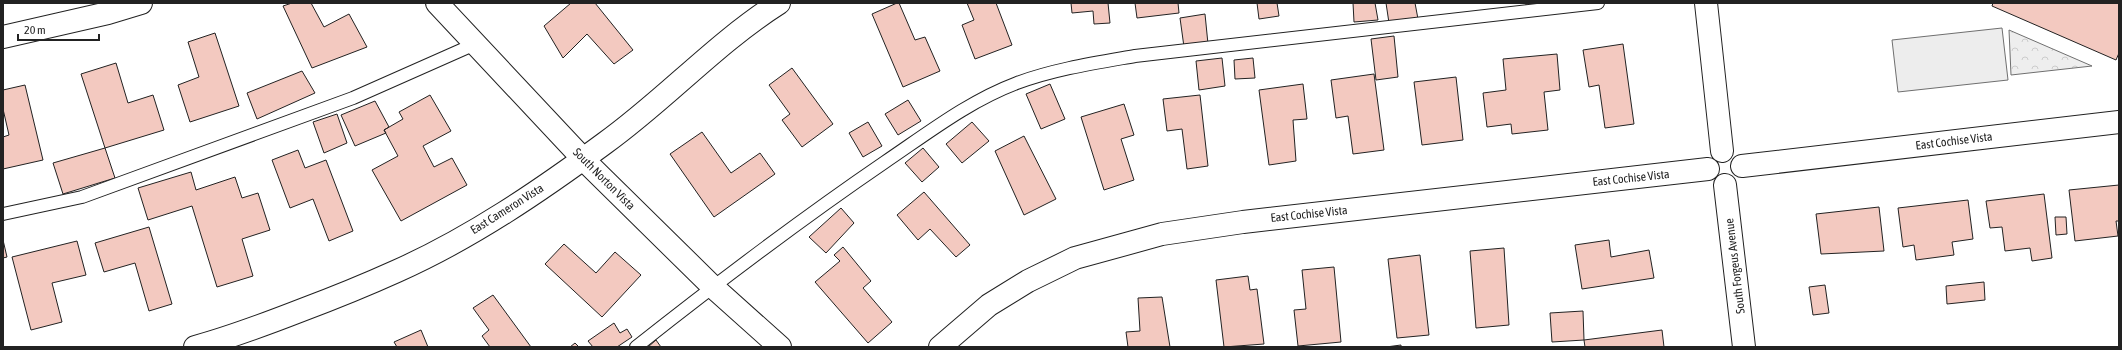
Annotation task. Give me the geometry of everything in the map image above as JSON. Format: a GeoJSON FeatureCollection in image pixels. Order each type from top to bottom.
{"type":"FeatureCollection","features":[{"type":"Feature","properties":{"kind":"street"},"geometry":{"type":"LineString","coordinates":[[3,37],[108,13],[141,3]]}},
{"type":"Feature","properties":{"kind":"street","name":"South Norton Vista"},"geometry":{"type":"LineString","coordinates":[[437,3],[583,159],[713,287],[780,347]]}},
{"type":"Feature","properties":{"kind":"street","name":"East Cameron Vista"},"geometry":{"type":"LineString","coordinates":[[195,347],[230,338],[399,271],[460,238],[539,190],[583,159],[606,142],[718,48],[779,3]]}},
{"type":"Feature","properties":{"kind":"street"},"geometry":{"type":"LineString","coordinates":[[1706,3],[1722,151]]}},
{"type":"Feature","properties":{"kind":"street","name":"East Cochise Vista"},"geometry":{"type":"LineString","coordinates":[[1742,166],[2119,122]]}},
{"type":"Feature","properties":{"kind":"street"},"geometry":{"type":"LineString","coordinates":[[1722,151],[1728,151],[1738,156],[1742,166],[1740,177],[1731,184],[1715,181],[1711,177],[1708,169],[1712,156],[1722,151]]}},
{"type":"Feature","properties":{"kind":"street","name":"East Cochise Vista"},"geometry":{"type":"LineString","coordinates":[[940,347],[988,305],[1028,281],[1075,258],[1162,234],[1243,222],[1708,169]]}},
{"type":"Feature","properties":{"kind":"street","name":"South Forgeus Avenue"},"geometry":{"type":"LineString","coordinates":[[1726,184],[1744,347]]}},
{"type":"Feature","properties":{"kind":"lane"},"geometry":{"type":"LineString","coordinates":[[636,347],[713,287],[863,177],[968,105],[1018,83],[1076,66],[1135,56],[1598,3]]}},
{"type":"Feature","properties":{"kind":"lane"},"geometry":{"type":"LineString","coordinates":[[3,214],[82,197],[352,98],[475,44]]}},
{"type":"Feature","properties":{"kind":"green space"},"geometry":{"type":"Polygon","coordinates":[[[2009,30],[2092,66],[2011,75],[2009,30]]]}},
{"type":"Feature","properties":{"kind":"shaded area"},"geometry":{"type":"Polygon","coordinates":[[[2002,28],[2008,80],[1898,92],[1892,40],[2002,28]]]}},
{"type":"Feature","properties":{"kind":"building"},"geometry":{"type":"Polygon","coordinates":[[[292,3],[311,3],[324,27],[349,14],[367,47],[312,68],[283,6],[292,3]]]}},
{"type":"Feature","properties":{"kind":"building"},"geometry":{"type":"Polygon","coordinates":[[[571,3],[595,3],[633,50],[614,64],[587,34],[563,58],[544,26],[571,3]]]}},
{"type":"Feature","properties":{"kind":"building"},"geometry":{"type":"Polygon","coordinates":[[[899,3],[915,40],[925,37],[940,71],[903,87],[872,14],[899,3]]]}},
{"type":"Feature","properties":{"kind":"building"},"geometry":{"type":"Polygon","coordinates":[[[967,3],[996,3],[1012,45],[975,59],[962,25],[974,20],[967,3]]]}},
{"type":"Feature","properties":{"kind":"building"},"geometry":{"type":"Polygon","coordinates":[[[1071,3],[1108,3],[1110,23],[1094,24],[1093,11],[1072,13],[1071,3]]]}},
{"type":"Feature","properties":{"kind":"building"},"geometry":{"type":"Polygon","coordinates":[[[1135,3],[1178,3],[1179,13],[1137,18],[1135,3]]]}},
{"type":"Feature","properties":{"kind":"building"},"geometry":{"type":"Polygon","coordinates":[[[1257,3],[1277,3],[1279,16],[1259,19],[1257,3]]]}},
{"type":"Feature","properties":{"kind":"building"},"geometry":{"type":"Polygon","coordinates":[[[1353,3],[1375,3],[1378,20],[1354,22],[1353,3]]]}},
{"type":"Feature","properties":{"kind":"building"},"geometry":{"type":"Polygon","coordinates":[[[1386,3],[1415,3],[1418,19],[1389,23],[1386,3]]]}},
{"type":"Feature","properties":{"kind":"building"},"geometry":{"type":"Polygon","coordinates":[[[1526,3],[1550,3],[1526,6],[1526,3]]]}},
{"type":"Feature","properties":{"kind":"building"},"geometry":{"type":"Polygon","coordinates":[[[1993,3],[2119,3],[2119,53],[2116,60],[1992,6],[1993,3]]]}},
{"type":"Feature","properties":{"kind":"building"},"geometry":{"type":"Polygon","coordinates":[[[1205,14],[1208,44],[1184,47],[1180,18],[1205,14]]]}},
{"type":"Feature","properties":{"kind":"building"},"geometry":{"type":"Polygon","coordinates":[[[215,33],[239,106],[190,122],[178,85],[199,77],[188,42],[215,33]]]}},
{"type":"Feature","properties":{"kind":"building"},"geometry":{"type":"Polygon","coordinates":[[[1394,36],[1398,77],[1376,80],[1371,39],[1394,36]]]}},
{"type":"Feature","properties":{"kind":"building"},"geometry":{"type":"Polygon","coordinates":[[[1623,44],[1634,124],[1605,128],[1599,85],[1589,87],[1583,50],[1623,44]]]}},
{"type":"Feature","properties":{"kind":"building"},"geometry":{"type":"Polygon","coordinates":[[[1557,54],[1560,90],[1544,92],[1548,130],[1512,134],[1511,124],[1487,127],[1483,93],[1506,90],[1503,59],[1557,54]]]}},
{"type":"Feature","properties":{"kind":"building"},"geometry":{"type":"Polygon","coordinates":[[[1222,58],[1225,86],[1199,90],[1196,61],[1222,58]]]}},
{"type":"Feature","properties":{"kind":"building"},"geometry":{"type":"Polygon","coordinates":[[[1253,58],[1255,78],[1235,79],[1234,60],[1253,58]]]}},
{"type":"Feature","properties":{"kind":"building"},"geometry":{"type":"Polygon","coordinates":[[[116,63],[128,103],[153,95],[164,130],[105,148],[81,74],[116,63]]]}},
{"type":"Feature","properties":{"kind":"building"},"geometry":{"type":"Polygon","coordinates":[[[792,68],[833,124],[802,147],[782,120],[790,114],[769,85],[792,68]]]}},
{"type":"Feature","properties":{"kind":"building"},"geometry":{"type":"Polygon","coordinates":[[[302,71],[315,93],[257,119],[247,93],[302,71]]]}},
{"type":"Feature","properties":{"kind":"building"},"geometry":{"type":"Polygon","coordinates":[[[1374,74],[1384,150],[1353,154],[1348,116],[1336,118],[1331,80],[1374,74]]]}},
{"type":"Feature","properties":{"kind":"building"},"geometry":{"type":"Polygon","coordinates":[[[1456,77],[1463,140],[1422,145],[1414,82],[1456,77]]]}},
{"type":"Feature","properties":{"kind":"building"},"geometry":{"type":"Polygon","coordinates":[[[1050,84],[1065,119],[1041,129],[1026,94],[1050,84]]]}},
{"type":"Feature","properties":{"kind":"building"},"geometry":{"type":"Polygon","coordinates":[[[1303,84],[1307,119],[1293,120],[1296,161],[1269,165],[1259,90],[1303,84]]]}},
{"type":"Feature","properties":{"kind":"building"},"geometry":{"type":"Polygon","coordinates":[[[25,85],[43,160],[3,169],[3,137],[9,135],[3,109],[3,90],[25,85]]]}},
{"type":"Feature","properties":{"kind":"building"},"geometry":{"type":"Polygon","coordinates":[[[430,95],[451,131],[423,146],[434,167],[452,158],[467,185],[401,221],[372,170],[398,156],[384,130],[403,119],[399,112],[430,95]]]}},
{"type":"Feature","properties":{"kind":"building"},"geometry":{"type":"Polygon","coordinates":[[[1200,95],[1208,166],[1187,169],[1182,129],[1167,131],[1163,99],[1200,95]]]}},
{"type":"Feature","properties":{"kind":"building"},"geometry":{"type":"Polygon","coordinates":[[[908,100],[921,121],[898,135],[885,114],[908,100]]]}},
{"type":"Feature","properties":{"kind":"building"},"geometry":{"type":"Polygon","coordinates":[[[375,101],[389,127],[384,130],[386,133],[355,146],[341,115],[375,101]]]}},
{"type":"Feature","properties":{"kind":"building"},"geometry":{"type":"Polygon","coordinates":[[[1124,104],[1134,135],[1121,139],[1134,180],[1104,190],[1081,117],[1124,104]]]}},
{"type":"Feature","properties":{"kind":"building"},"geometry":{"type":"Polygon","coordinates":[[[337,114],[347,143],[324,153],[313,122],[337,114]]]}},
{"type":"Feature","properties":{"kind":"building"},"geometry":{"type":"Polygon","coordinates":[[[868,122],[882,146],[863,157],[849,133],[868,122]]]}},
{"type":"Feature","properties":{"kind":"building"},"geometry":{"type":"Polygon","coordinates":[[[972,122],[989,141],[962,163],[946,144],[972,122]]]}},
{"type":"Feature","properties":{"kind":"building"},"geometry":{"type":"Polygon","coordinates":[[[702,132],[731,173],[760,153],[775,174],[714,217],[670,154],[702,132]]]}},
{"type":"Feature","properties":{"kind":"building"},"geometry":{"type":"Polygon","coordinates":[[[1024,136],[1056,199],[1024,215],[995,151],[1024,136]]]}},
{"type":"Feature","properties":{"kind":"building"},"geometry":{"type":"Polygon","coordinates":[[[105,148],[115,178],[63,194],[53,163],[105,148]]]}},
{"type":"Feature","properties":{"kind":"building"},"geometry":{"type":"Polygon","coordinates":[[[923,148],[939,167],[922,182],[905,163],[923,148]]]}},
{"type":"Feature","properties":{"kind":"building"},"geometry":{"type":"Polygon","coordinates":[[[298,150],[305,168],[326,160],[353,231],[329,241],[313,199],[290,208],[272,160],[298,150]]]}},
{"type":"Feature","properties":{"kind":"building"},"geometry":{"type":"Polygon","coordinates":[[[191,172],[196,190],[235,177],[242,198],[258,193],[270,230],[242,239],[253,276],[217,287],[192,206],[148,220],[138,188],[191,172]]]}},
{"type":"Feature","properties":{"kind":"building"},"geometry":{"type":"Polygon","coordinates":[[[2119,185],[2119,221],[2116,221],[2118,236],[2075,241],[2069,190],[2119,185]]]}},
{"type":"Feature","properties":{"kind":"building"},"geometry":{"type":"Polygon","coordinates":[[[924,192],[970,245],[956,257],[930,229],[918,240],[897,215],[924,192]]]}},
{"type":"Feature","properties":{"kind":"building"},"geometry":{"type":"Polygon","coordinates":[[[2044,194],[2052,258],[2032,261],[2030,248],[2005,251],[2002,227],[1990,228],[1986,201],[2044,194]]]}},
{"type":"Feature","properties":{"kind":"building"},"geometry":{"type":"Polygon","coordinates":[[[1968,200],[1973,239],[1952,242],[1954,255],[1916,260],[1914,245],[1903,247],[1898,208],[1968,200]]]}},
{"type":"Feature","properties":{"kind":"building"},"geometry":{"type":"Polygon","coordinates":[[[1879,207],[1884,251],[1821,254],[1816,214],[1879,207]]]}},
{"type":"Feature","properties":{"kind":"building"},"geometry":{"type":"Polygon","coordinates":[[[841,208],[854,223],[826,253],[809,237],[841,208]]]}},
{"type":"Feature","properties":{"kind":"building"},"geometry":{"type":"Polygon","coordinates":[[[2055,217],[2066,217],[2067,234],[2056,235],[2055,217]]]}},
{"type":"Feature","properties":{"kind":"building"},"geometry":{"type":"Polygon","coordinates":[[[149,227],[172,304],[149,311],[135,263],[104,272],[95,243],[149,227]]]}},
{"type":"Feature","properties":{"kind":"building"},"geometry":{"type":"Polygon","coordinates":[[[3,240],[7,257],[3,258],[3,240]]]}},
{"type":"Feature","properties":{"kind":"building"},"geometry":{"type":"Polygon","coordinates":[[[1609,240],[1611,257],[1649,250],[1654,278],[1582,289],[1575,245],[1609,240]]]}},
{"type":"Feature","properties":{"kind":"building"},"geometry":{"type":"Polygon","coordinates":[[[77,241],[86,275],[52,283],[62,322],[31,330],[12,257],[77,241]]]}},
{"type":"Feature","properties":{"kind":"building"},"geometry":{"type":"Polygon","coordinates":[[[564,244],[596,273],[615,252],[641,275],[602,317],[545,264],[564,244]]]}},
{"type":"Feature","properties":{"kind":"building"},"geometry":{"type":"Polygon","coordinates":[[[843,247],[871,281],[863,288],[892,322],[868,343],[815,282],[840,261],[834,255],[843,247]]]}},
{"type":"Feature","properties":{"kind":"building"},"geometry":{"type":"Polygon","coordinates":[[[1504,248],[1509,325],[1476,328],[1470,251],[1504,248]]]}},
{"type":"Feature","properties":{"kind":"building"},"geometry":{"type":"Polygon","coordinates":[[[1420,255],[1429,335],[1397,338],[1388,259],[1420,255]]]}},
{"type":"Feature","properties":{"kind":"building"},"geometry":{"type":"Polygon","coordinates":[[[1334,267],[1341,342],[1298,346],[1294,310],[1306,309],[1302,270],[1334,267]]]}},
{"type":"Feature","properties":{"kind":"building"},"geometry":{"type":"Polygon","coordinates":[[[1248,276],[1250,290],[1257,289],[1264,344],[1224,347],[1216,280],[1248,276]]]}},
{"type":"Feature","properties":{"kind":"building"},"geometry":{"type":"Polygon","coordinates":[[[1984,282],[1985,300],[1947,304],[1946,286],[1984,282]]]}},
{"type":"Feature","properties":{"kind":"building"},"geometry":{"type":"Polygon","coordinates":[[[1825,285],[1829,313],[1813,315],[1809,287],[1825,285]]]}},
{"type":"Feature","properties":{"kind":"building"},"geometry":{"type":"Polygon","coordinates":[[[493,295],[531,347],[490,347],[482,336],[489,330],[473,308],[493,295]]]}},
{"type":"Feature","properties":{"kind":"building"},"geometry":{"type":"Polygon","coordinates":[[[1162,297],[1170,347],[1128,347],[1126,332],[1140,331],[1138,298],[1162,297]]]}},
{"type":"Feature","properties":{"kind":"building"},"geometry":{"type":"Polygon","coordinates":[[[1583,311],[1584,340],[1552,342],[1550,313],[1583,311]]]}},
{"type":"Feature","properties":{"kind":"building"},"geometry":{"type":"Polygon","coordinates":[[[614,323],[620,333],[627,329],[632,337],[617,347],[593,347],[588,341],[614,323]]]}},
{"type":"Feature","properties":{"kind":"building"},"geometry":{"type":"Polygon","coordinates":[[[421,330],[428,347],[397,347],[394,342],[421,330]]]}},
{"type":"Feature","properties":{"kind":"building"},"geometry":{"type":"Polygon","coordinates":[[[1662,330],[1664,347],[1585,347],[1584,340],[1662,330]]]}},
{"type":"Feature","properties":{"kind":"building"},"geometry":{"type":"Polygon","coordinates":[[[656,340],[661,347],[648,347],[656,340]]]}},
{"type":"Feature","properties":{"kind":"building"},"geometry":{"type":"Polygon","coordinates":[[[575,343],[579,347],[570,347],[575,343]]]}},
{"type":"Feature","properties":{"kind":"building"},"geometry":{"type":"Polygon","coordinates":[[[1401,345],[1401,347],[1386,347],[1401,345]]]}}]}
